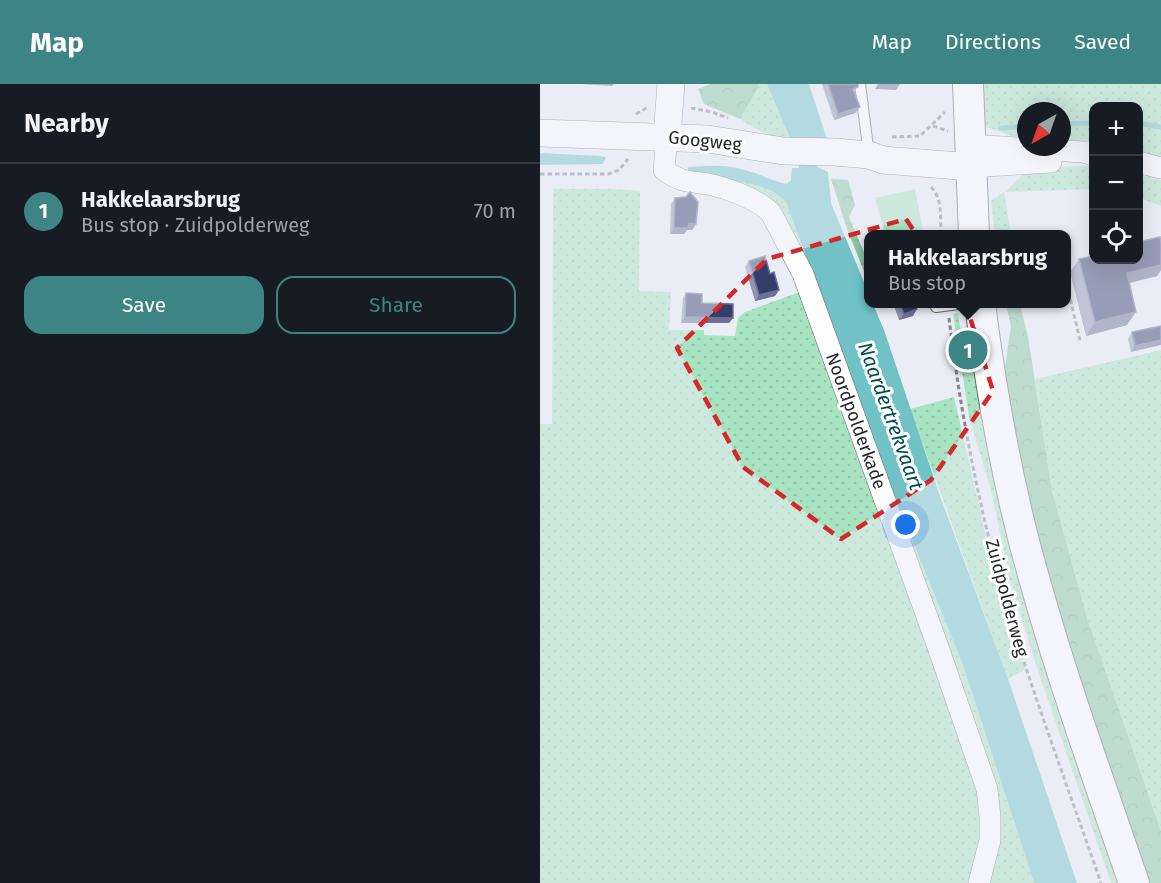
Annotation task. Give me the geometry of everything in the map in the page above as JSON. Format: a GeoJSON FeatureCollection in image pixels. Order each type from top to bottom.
{"type":"FeatureCollection","features":[{"type":"Feature","properties":{"kind":"main road"},"geometry":{"type":"LineString","coordinates":[[968,84],[974,230]]}},
{"type":"Feature","properties":{"kind":"main road","name":"Zuidpolderweg"},"geometry":{"type":"LineString","coordinates":[[981,308],[998,420],[1035,583],[1066,687],[1134,883]]}},
{"type":"Feature","properties":{"kind":"street"},"geometry":{"type":"LineString","coordinates":[[667,136],[671,84]]}},
{"type":"Feature","properties":{"kind":"street","name":"Googweg"},"geometry":{"type":"LineString","coordinates":[[540,133],[708,139],[783,151],[869,155],[883,160],[971,156]]}},
{"type":"Feature","properties":{"kind":"street","name":"Noordpolderkade"},"geometry":{"type":"LineString","coordinates":[[667,136],[664,170],[676,180],[711,185],[764,205],[771,213],[802,274],[938,647],[987,789],[990,840],[980,883]]}},
{"type":"Feature","properties":{"kind":"street"},"geometry":{"type":"LineString","coordinates":[[971,156],[1089,157]]}},
{"type":"Feature","properties":{"kind":"street"},"geometry":{"type":"LineString","coordinates":[[1143,163],[1161,168]]}},
{"type":"Feature","properties":{"kind":"lane"},"geometry":{"type":"LineString","coordinates":[[860,84],[869,155]]}},
{"type":"Feature","properties":{"kind":"path"},"geometry":{"type":"LineString","coordinates":[[920,136],[933,126]]}},
{"type":"Feature","properties":{"kind":"path"},"geometry":{"type":"LineString","coordinates":[[540,174],[608,174],[619,170],[628,159]]}},
{"type":"Feature","properties":{"kind":"path"},"geometry":{"type":"LineString","coordinates":[[929,185],[937,192],[941,230]]}},
{"type":"Feature","properties":{"kind":"path"},"geometry":{"type":"LineString","coordinates":[[1071,302],[1080,340]]}},
{"type":"Feature","properties":{"kind":"path","name":"Zuidpolderweg"},"geometry":{"type":"LineString","coordinates":[[947,308],[963,421],[993,551],[1025,666],[1101,883]]}},
{"type":"Feature","properties":{"kind":"highlighted area"},"geometry":{"type":"Polygon","coordinates":[[[906,219],[968,311],[993,391],[931,480],[841,539],[743,467],[677,348],[767,259],[906,219]]]}},
{"type":"Feature","properties":{"kind":"green space"},"geometry":{"type":"Polygon","coordinates":[[[711,84],[758,84],[759,86],[740,119],[704,104],[698,89],[711,84]]]}},
{"type":"Feature","properties":{"kind":"green space"},"geometry":{"type":"Polygon","coordinates":[[[758,84],[767,84],[790,138],[770,135],[740,119],[758,84]]]}},
{"type":"Feature","properties":{"kind":"green space"},"geometry":{"type":"Polygon","coordinates":[[[977,84],[1161,84],[1161,158],[1143,155],[1143,102],[1089,102],[1089,141],[1071,140],[1071,102],[1017,102],[1017,137],[983,127],[977,84]]]}},
{"type":"Feature","properties":{"kind":"green space"},"geometry":{"type":"Polygon","coordinates":[[[1089,166],[1089,189],[1005,192],[1029,168],[1089,166]]]}},
{"type":"Feature","properties":{"kind":"green space"},"geometry":{"type":"Polygon","coordinates":[[[693,173],[755,184],[786,202],[897,502],[963,665],[1034,883],[985,883],[995,816],[782,217],[693,173]]]}},
{"type":"Feature","properties":{"kind":"green space"},"geometry":{"type":"Polygon","coordinates":[[[1143,175],[1161,180],[1161,206],[1143,199],[1143,175]]]}},
{"type":"Feature","properties":{"kind":"green space"},"geometry":{"type":"Polygon","coordinates":[[[831,179],[848,180],[855,205],[849,217],[864,252],[864,272],[831,179]]]}},
{"type":"Feature","properties":{"kind":"green space"},"geometry":{"type":"Polygon","coordinates":[[[553,189],[640,191],[639,291],[671,292],[669,330],[704,330],[704,335],[735,336],[738,318],[745,312],[805,290],[985,804],[975,883],[540,883],[540,424],[552,424],[553,189]]]}},
{"type":"Feature","properties":{"kind":"green space"},"geometry":{"type":"Polygon","coordinates":[[[915,189],[923,230],[884,230],[875,198],[915,189]]]}},
{"type":"Feature","properties":{"kind":"green space"},"geometry":{"type":"Polygon","coordinates":[[[1004,192],[1010,230],[995,230],[991,201],[1004,192]]]}},
{"type":"Feature","properties":{"kind":"green space"},"geometry":{"type":"Polygon","coordinates":[[[1007,308],[1021,308],[1028,337],[1052,491],[1088,621],[1161,831],[1161,883],[1148,883],[1095,735],[1037,539],[1017,454],[1005,367],[1011,326],[1007,308]]]}},
{"type":"Feature","properties":{"kind":"green space"},"geometry":{"type":"Polygon","coordinates":[[[958,313],[965,361],[972,366],[990,418],[1127,883],[1111,883],[1037,668],[1010,581],[992,494],[969,416],[953,314],[958,313]]]}},
{"type":"Feature","properties":{"kind":"green space"},"geometry":{"type":"Polygon","coordinates":[[[1161,350],[1161,831],[1088,621],[1052,491],[1035,379],[1161,350]]]}},
{"type":"Feature","properties":{"kind":"green space"},"geometry":{"type":"Polygon","coordinates":[[[954,397],[1001,601],[1025,670],[1008,679],[910,409],[954,397]]]}},
{"type":"Feature","properties":{"kind":"water","name":"Naardertrekvaart"},"geometry":{"type":"Polygon","coordinates":[[[767,84],[809,84],[827,139],[817,139],[817,167],[828,172],[831,203],[864,282],[864,308],[875,308],[884,330],[940,496],[1008,679],[1077,883],[1034,883],[963,665],[897,502],[786,202],[765,188],[753,184],[688,171],[688,167],[728,166],[787,184],[791,180],[792,168],[799,168],[799,139],[790,138],[767,84]]]}},
{"type":"Feature","properties":{"kind":"water"},"geometry":{"type":"Polygon","coordinates":[[[540,153],[606,157],[603,164],[540,165],[540,153]]]}},
{"type":"Feature","properties":{"kind":"building"},"geometry":{"type":"Polygon","coordinates":[[[828,84],[858,84],[858,87],[853,89],[860,107],[838,114],[828,84]]]}},
{"type":"Feature","properties":{"kind":"building"},"geometry":{"type":"Polygon","coordinates":[[[690,192],[698,202],[696,224],[689,223],[688,228],[674,228],[675,198],[686,197],[690,192]]]}},
{"type":"Feature","properties":{"kind":"building"},"geometry":{"type":"Polygon","coordinates":[[[1160,237],[1161,265],[1127,273],[1136,312],[1095,322],[1079,259],[1089,257],[1089,264],[1143,264],[1143,241],[1160,237]]]}},
{"type":"Feature","properties":{"kind":"building"},"geometry":{"type":"Polygon","coordinates":[[[765,256],[770,274],[774,272],[779,290],[759,295],[749,261],[765,256]]]}},
{"type":"Feature","properties":{"kind":"building"},"geometry":{"type":"Polygon","coordinates":[[[686,293],[702,294],[702,303],[733,304],[733,318],[685,317],[686,293]]]}},
{"type":"Feature","properties":{"kind":"building"},"geometry":{"type":"Polygon","coordinates":[[[902,308],[917,308],[917,309],[904,314],[902,308]]]}},
{"type":"Feature","properties":{"kind":"building"},"geometry":{"type":"Polygon","coordinates":[[[1161,326],[1161,340],[1135,346],[1132,332],[1161,326]]]}},
{"type":"Feature","properties":{"kind":"waterway"},"geometry":{"type":"LineString","coordinates":[[1071,124],[1089,123]]}},
{"type":"Feature","properties":{"kind":"waterway"},"geometry":{"type":"LineString","coordinates":[[1143,124],[1161,127]]}},
{"type":"Feature","properties":{"kind":"waterway"},"geometry":{"type":"LineString","coordinates":[[1001,128],[1017,127]]}},
{"type":"Feature","properties":{"kind":"place","name":"Hakkelaarsbrug"},"geometry":{"type":"Point","coordinates":[968,350]}}]}
